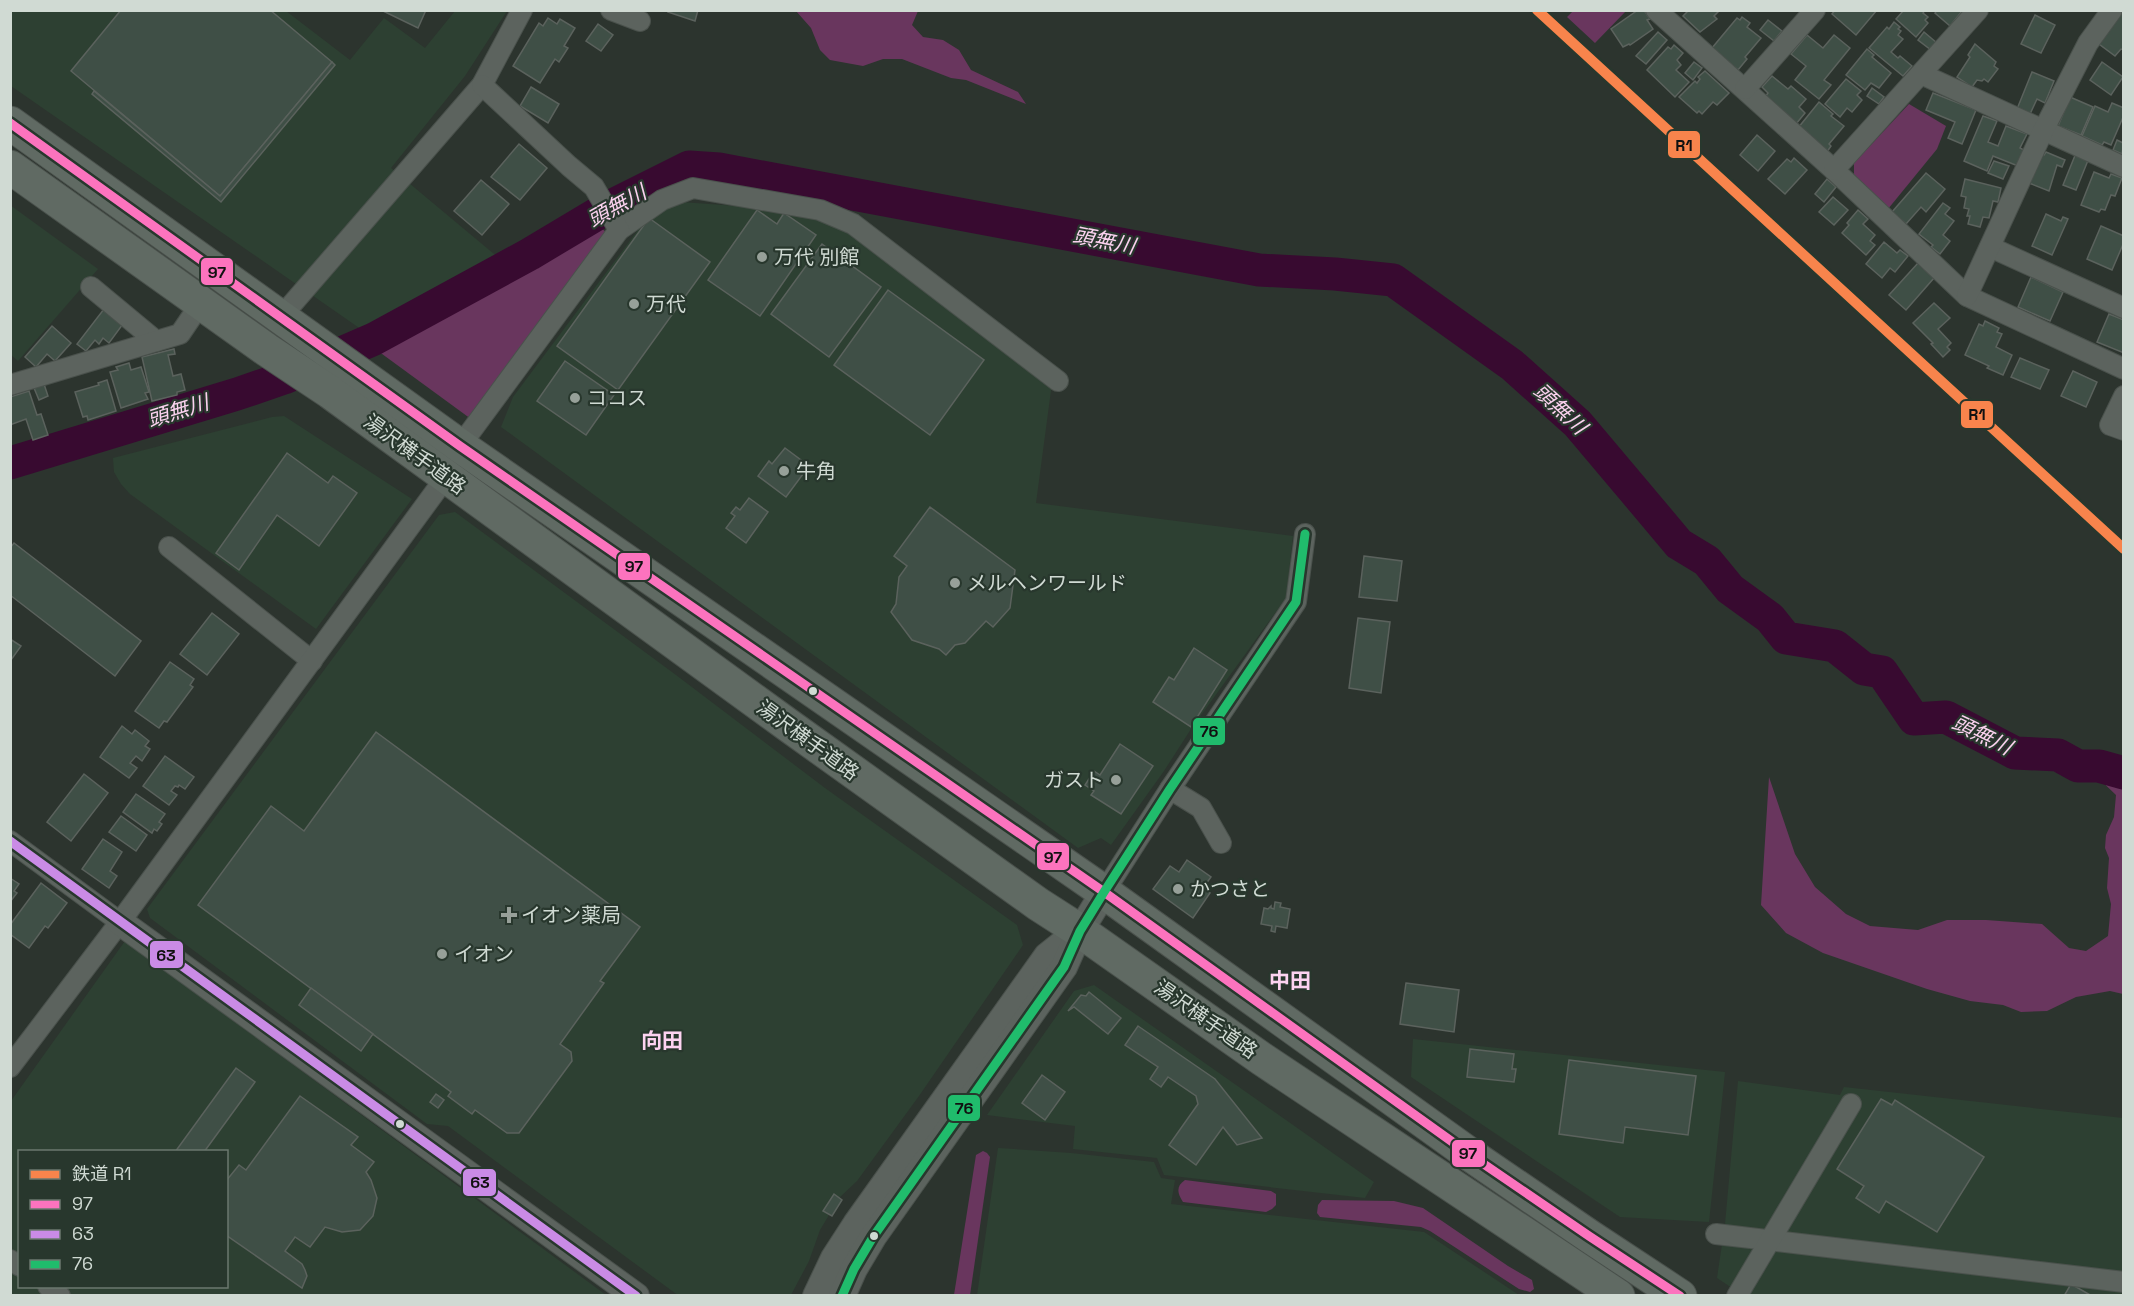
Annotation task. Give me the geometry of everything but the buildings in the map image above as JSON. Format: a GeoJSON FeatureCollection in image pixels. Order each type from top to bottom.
{"type":"FeatureCollection","features":[{"type":"Feature","properties":{"kind":"highway","name":"湯沢横手道路"},"geometry":{"type":"LineString","coordinates":[[10,123],[460,446],[1104,892],[1472,1156],[1680,1296]]}},
{"type":"Feature","properties":{"kind":"highway","name":"湯沢横手道路"},"geometry":{"type":"LineString","coordinates":[[10,167],[267,350],[330,392],[1038,904],[1262,1059],[1618,1296]]}},
{"type":"Feature","properties":{"kind":"street"},"geometry":{"type":"LineString","coordinates":[[280,318],[482,85],[522,10]]}},
{"type":"Feature","properties":{"kind":"street"},"geometry":{"type":"LineString","coordinates":[[611,10],[640,21]]}},
{"type":"Feature","properties":{"kind":"street"},"geometry":{"type":"LineString","coordinates":[[1745,89],[1815,10]]}},
{"type":"Feature","properties":{"kind":"street"},"geometry":{"type":"LineString","coordinates":[[1834,170],[1978,10]]}},
{"type":"Feature","properties":{"kind":"street"},"geometry":{"type":"LineString","coordinates":[[1967,296],[2044,129],[2088,43],[2112,10]]}},
{"type":"Feature","properties":{"kind":"street"},"geometry":{"type":"LineString","coordinates":[[1662,12],[1967,296],[2124,369]]}},
{"type":"Feature","properties":{"kind":"street"},"geometry":{"type":"LineString","coordinates":[[1921,74],[2124,166]]}},
{"type":"Feature","properties":{"kind":"street"},"geometry":{"type":"LineString","coordinates":[[482,85],[568,166],[594,187],[616,224]]}},
{"type":"Feature","properties":{"kind":"street"},"geometry":{"type":"LineString","coordinates":[[460,446],[616,224],[662,200],[693,188],[820,210],[853,224],[1058,381]]}},
{"type":"Feature","properties":{"kind":"street"},"geometry":{"type":"LineString","coordinates":[[1990,247],[2124,308]]}},
{"type":"Feature","properties":{"kind":"street"},"geometry":{"type":"LineString","coordinates":[[91,287],[156,341]]}},
{"type":"Feature","properties":{"kind":"street"},"geometry":{"type":"LineString","coordinates":[[10,368],[18,383],[180,334],[201,303]]}},
{"type":"Feature","properties":{"kind":"street"},"geometry":{"type":"LineString","coordinates":[[2124,396],[2110,425],[2124,430]]}},
{"type":"Feature","properties":{"kind":"street"},"geometry":{"type":"LineString","coordinates":[[10,1067],[120,922],[446,477]]}},
{"type":"Feature","properties":{"kind":"street"},"geometry":{"type":"LineString","coordinates":[[842,1296],[854,1269],[873,1237],[1064,967],[1080,931],[1104,892],[1170,789],[1296,602],[1305,534]]}},
{"type":"Feature","properties":{"kind":"street"},"geometry":{"type":"LineString","coordinates":[[169,547],[312,661]]}},
{"type":"Feature","properties":{"kind":"street"},"geometry":{"type":"LineString","coordinates":[[1170,789],[1201,808],[1221,843]]}},
{"type":"Feature","properties":{"kind":"street"},"geometry":{"type":"LineString","coordinates":[[10,841],[636,1296]]}},
{"type":"Feature","properties":{"kind":"street"},"geometry":{"type":"LineString","coordinates":[[816,1296],[834,1258],[856,1224],[1047,956],[1080,931]]}},
{"type":"Feature","properties":{"kind":"street"},"geometry":{"type":"LineString","coordinates":[[1737,1296],[1851,1104]]}},
{"type":"Feature","properties":{"kind":"street"},"geometry":{"type":"LineString","coordinates":[[1716,1234],[2124,1282]]}},
{"type":"Feature","properties":{"kind":"shaded area"},"geometry":{"type":"Polygon","coordinates":[[[11,11],[286,11],[350,60],[384,18],[425,48],[455,11],[507,11],[465,76],[391,168],[500,259],[365,332],[11,86],[11,11]]]}},
{"type":"Feature","properties":{"kind":"shaded area"},"geometry":{"type":"Polygon","coordinates":[[[796,11],[918,11],[912,25],[923,37],[943,40],[959,50],[971,70],[1018,92],[1026,104],[966,80],[951,78],[902,59],[883,59],[863,66],[830,60],[820,50],[811,28],[796,11]]]}},
{"type":"Feature","properties":{"kind":"shaded area"},"geometry":{"type":"Polygon","coordinates":[[[1573,11],[1626,11],[1595,43],[1567,17],[1573,11]]]}},
{"type":"Feature","properties":{"kind":"shaded area"},"geometry":{"type":"Polygon","coordinates":[[[1909,104],[1946,126],[1937,149],[1888,209],[1854,178],[1854,163],[1909,104]]]}},
{"type":"Feature","properties":{"kind":"shaded area"},"geometry":{"type":"Polygon","coordinates":[[[681,202],[751,207],[833,221],[1052,383],[1036,503],[1293,536],[1286,598],[1111,845],[1101,838],[1078,848],[501,427],[513,397],[650,214],[681,202]]]}},
{"type":"Feature","properties":{"kind":"shaded area"},"geometry":{"type":"Polygon","coordinates":[[[10,205],[98,269],[18,361],[10,354],[10,205]]]}},
{"type":"Feature","properties":{"kind":"shaded area"},"geometry":{"type":"Polygon","coordinates":[[[600,227],[607,233],[471,419],[378,351],[600,227]]]}},
{"type":"Feature","properties":{"kind":"shaded area"},"geometry":{"type":"Polygon","coordinates":[[[284,416],[412,499],[316,629],[130,494],[114,472],[113,458],[272,417],[284,416]]]}},
{"type":"Feature","properties":{"kind":"shaded area"},"geometry":{"type":"Polygon","coordinates":[[[455,512],[825,788],[1017,925],[1023,945],[919,1096],[857,1181],[839,1198],[834,1195],[823,1211],[829,1215],[791,1295],[679,1296],[448,1126],[427,1124],[150,918],[147,909],[439,515],[455,512]]]}},
{"type":"Feature","properties":{"kind":"shaded area"},"geometry":{"type":"Polygon","coordinates":[[[2123,756],[2123,994],[2110,991],[2076,997],[2047,1011],[2021,1012],[2003,1005],[1970,1001],[1927,989],[1823,953],[1786,933],[1761,905],[1769,777],[1795,854],[1815,887],[1846,914],[1870,926],[1918,930],[1947,920],[2042,924],[2069,948],[2086,951],[2108,936],[2111,904],[2107,888],[2109,858],[2105,848],[2106,835],[2114,817],[2116,795],[2093,773],[2093,758],[2114,759],[2123,756]]]}},
{"type":"Feature","properties":{"kind":"shaded area"},"geometry":{"type":"Polygon","coordinates":[[[125,941],[606,1295],[11,1296],[11,1101],[125,941]]]}},
{"type":"Feature","properties":{"kind":"shaded area"},"geometry":{"type":"Polygon","coordinates":[[[1094,985],[1374,1182],[1365,1198],[1164,1175],[1157,1158],[1073,1149],[1075,1126],[987,1115],[1074,991],[1094,985]]]}},
{"type":"Feature","properties":{"kind":"shaded area"},"geometry":{"type":"Polygon","coordinates":[[[1413,1039],[1725,1072],[1709,1222],[1620,1217],[1411,1077],[1413,1039]]]}},
{"type":"Feature","properties":{"kind":"shaded area"},"geometry":{"type":"Polygon","coordinates":[[[1738,1081],[1840,1095],[1844,1087],[2123,1118],[2123,1295],[1744,1296],[1717,1278],[1725,1224],[1738,1081]]]}},
{"type":"Feature","properties":{"kind":"shaded area"},"geometry":{"type":"Polygon","coordinates":[[[998,1148],[1154,1162],[1161,1178],[1175,1180],[1171,1204],[1424,1232],[1519,1295],[977,1295],[998,1148]]]}},
{"type":"Feature","properties":{"kind":"shaded area"},"geometry":{"type":"Polygon","coordinates":[[[983,1151],[990,1157],[970,1295],[954,1295],[976,1155],[983,1151]]]}},
{"type":"Feature","properties":{"kind":"shaded area"},"geometry":{"type":"Polygon","coordinates":[[[1185,1180],[1271,1191],[1276,1194],[1276,1205],[1266,1212],[1183,1202],[1178,1190],[1185,1180]]]}},
{"type":"Feature","properties":{"kind":"shaded area"},"geometry":{"type":"Polygon","coordinates":[[[1322,1200],[1394,1201],[1423,1208],[1532,1280],[1534,1289],[1530,1292],[1519,1289],[1421,1227],[1320,1217],[1317,1213],[1318,1205],[1322,1200]]]}},
{"type":"Feature","properties":{"kind":"waterway","name":"頭無川"},"geometry":{"type":"LineString","coordinates":[[10,463],[284,378],[374,339],[530,254],[607,208],[689,167],[719,169],[1259,270],[1393,280],[1512,365],[1578,424],[1679,544],[1707,561],[1730,589],[1770,618],[1786,638],[1835,646],[1864,669],[1882,672],[1914,719],[1946,717],[2015,753],[2058,755],[2078,766],[2099,766],[2124,773]]}},
{"type":"Feature","properties":{"kind":"rail line","name":"R1"},"geometry":{"type":"LineString","coordinates":[[1537,10],[2124,549]]}},
{"type":"Feature","properties":{"kind":"transit line","name":"97"},"geometry":{"type":"LineString","coordinates":[[10,123],[460,446],[1104,892],[1472,1156],[1680,1296]]}},
{"type":"Feature","properties":{"kind":"transit line","name":"76"},"geometry":{"type":"LineString","coordinates":[[842,1296],[854,1269],[873,1237],[1064,967],[1080,931],[1104,892],[1170,789],[1296,602],[1305,534]]}},
{"type":"Feature","properties":{"kind":"transit line","name":"63"},"geometry":{"type":"LineString","coordinates":[[10,841],[636,1296]]}},
{"type":"Feature","properties":{"kind":"place","name":"万代 別館"},"geometry":{"type":"Point","coordinates":[762,257]}},
{"type":"Feature","properties":{"kind":"place","name":"万代"},"geometry":{"type":"Point","coordinates":[634,304]}},
{"type":"Feature","properties":{"kind":"place","name":"ココス"},"geometry":{"type":"Point","coordinates":[575,398]}},
{"type":"Feature","properties":{"kind":"place","name":"牛角"},"geometry":{"type":"Point","coordinates":[784,471]}},
{"type":"Feature","properties":{"kind":"place","name":"メルヘンワールド"},"geometry":{"type":"Point","coordinates":[955,583]}},
{"type":"Feature","properties":{"kind":"place","name":"ガスト"},"geometry":{"type":"Point","coordinates":[1116,780]}},
{"type":"Feature","properties":{"kind":"place","name":"かつさと"},"geometry":{"type":"Point","coordinates":[1178,889]}},
{"type":"Feature","properties":{"kind":"place","name":"イオン薬局"},"geometry":{"type":"Point","coordinates":[509,915]}},
{"type":"Feature","properties":{"kind":"place","name":"イオン"},"geometry":{"type":"Point","coordinates":[442,954]}},
{"type":"Feature","properties":{"kind":"district","name":"中田"},"geometry":{"type":"Point","coordinates":[1290,981]}},
{"type":"Feature","properties":{"kind":"district","name":"向田"},"geometry":{"type":"Point","coordinates":[662,1041]}}]}
